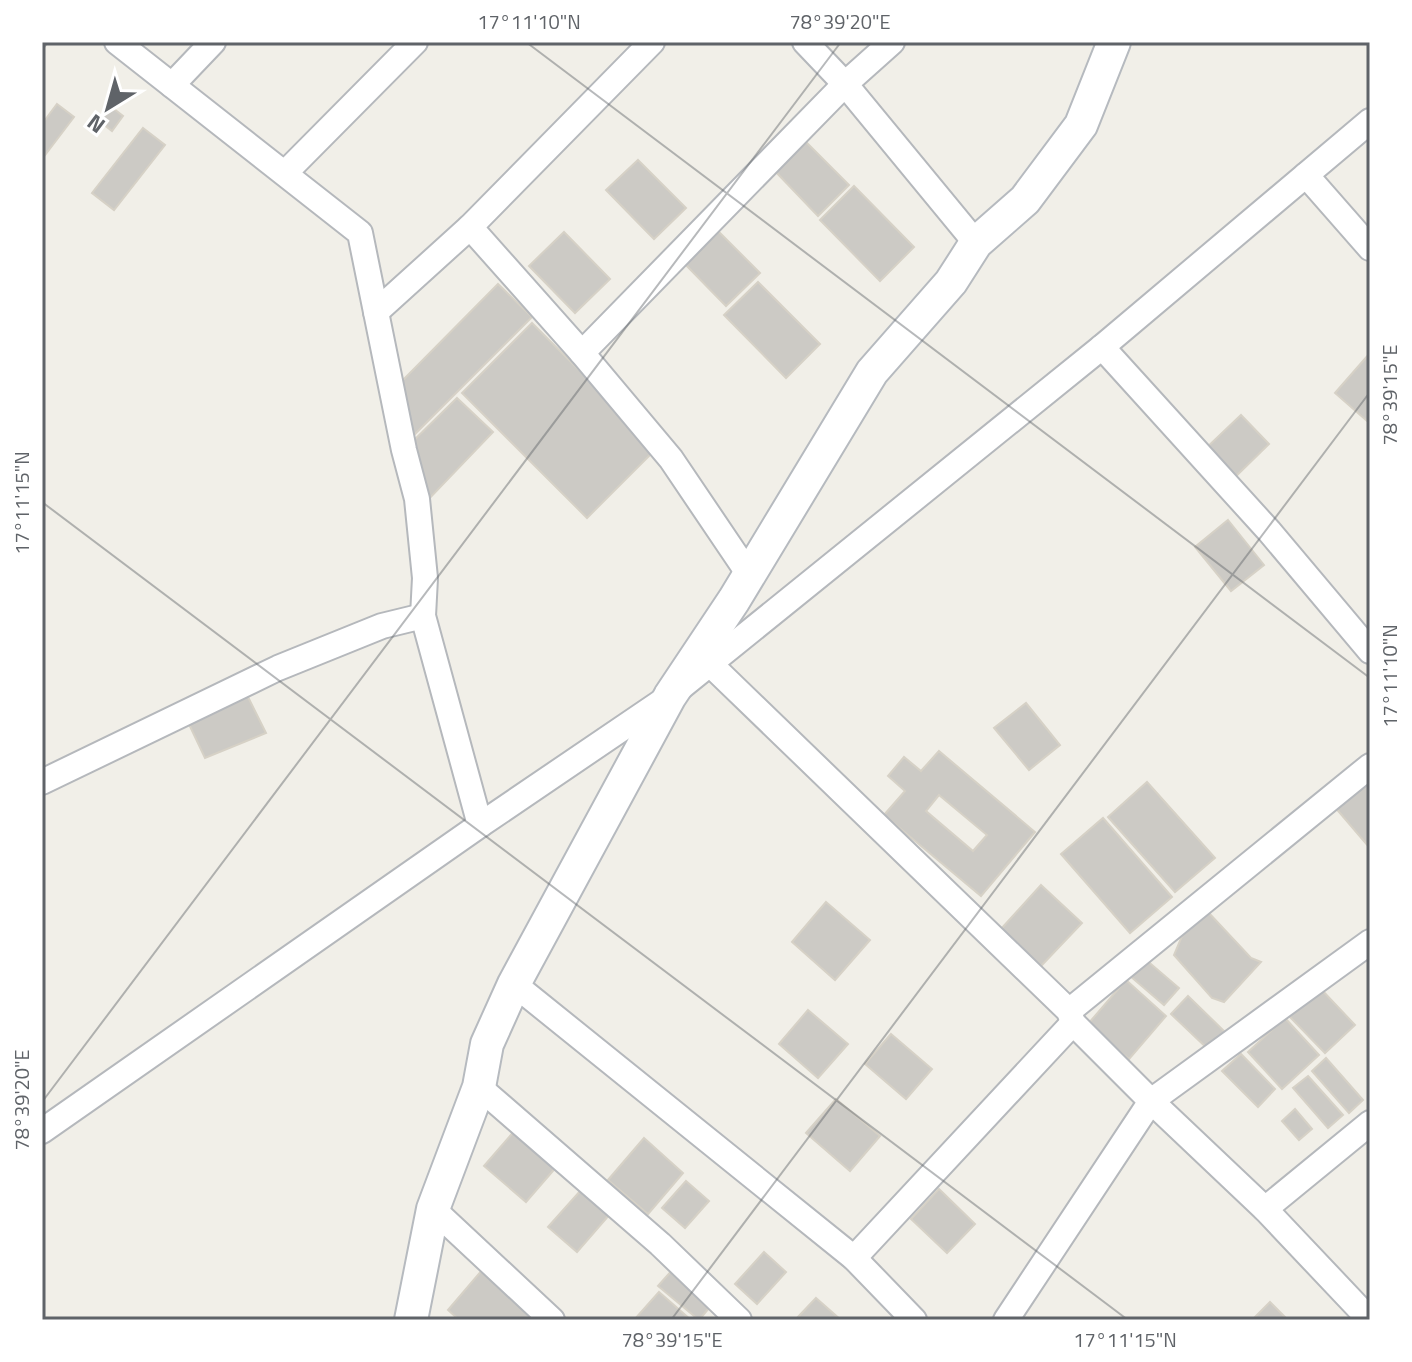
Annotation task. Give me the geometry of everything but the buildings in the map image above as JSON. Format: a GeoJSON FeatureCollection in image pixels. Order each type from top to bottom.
{"type":"FeatureCollection","features":[{"type":"Feature","properties":{"kind":"main road"},"geometry":{"type":"LineString","coordinates":[[411,1320],[433,1209],[479,1087],[487,1044],[514,984],[670,696],[734,600],[872,372],[951,282],[976,243],[1025,200],[1081,125],[1114,42]]}},
{"type":"Feature","properties":{"kind":"street"},"geometry":{"type":"LineString","coordinates":[[117,42],[360,233],[417,499],[425,578],[423,616],[480,825]]}},
{"type":"Feature","properties":{"kind":"street"},"geometry":{"type":"LineString","coordinates":[[172,85],[213,42]]}},
{"type":"Feature","properties":{"kind":"street"},"geometry":{"type":"LineString","coordinates":[[285,173],[415,42]]}},
{"type":"Feature","properties":{"kind":"street"},"geometry":{"type":"LineString","coordinates":[[376,312],[470,227],[652,42]]}},
{"type":"Feature","properties":{"kind":"street"},"geometry":{"type":"LineString","coordinates":[[805,42],[845,84],[976,243]]}},
{"type":"Feature","properties":{"kind":"street"},"geometry":{"type":"LineString","coordinates":[[582,353],[845,84],[892,42]]}},
{"type":"Feature","properties":{"kind":"street"},"geometry":{"type":"LineString","coordinates":[[42,1131],[670,696],[1102,347],[1370,121]]}},
{"type":"Feature","properties":{"kind":"street"},"geometry":{"type":"LineString","coordinates":[[1306,175],[1370,248]]}},
{"type":"Feature","properties":{"kind":"street"},"geometry":{"type":"LineString","coordinates":[[470,227],[671,459],[748,573]]}},
{"type":"Feature","properties":{"kind":"street"},"geometry":{"type":"LineString","coordinates":[[1102,347],[1269,531],[1370,651]]}},
{"type":"Feature","properties":{"kind":"street"},"geometry":{"type":"LineString","coordinates":[[42,782],[278,668],[382,626],[423,616]]}},
{"type":"Feature","properties":{"kind":"street"},"geometry":{"type":"LineString","coordinates":[[709,663],[1071,1017],[1151,1101],[1265,1209],[1366,1318]]}},
{"type":"Feature","properties":{"kind":"street"},"geometry":{"type":"LineString","coordinates":[[854,1258],[1071,1017],[1370,766]]}},
{"type":"Feature","properties":{"kind":"street"},"geometry":{"type":"LineString","coordinates":[[1006,1320],[1151,1101],[1370,942]]}},
{"type":"Feature","properties":{"kind":"street"},"geometry":{"type":"LineString","coordinates":[[514,984],[854,1258],[914,1320]]}},
{"type":"Feature","properties":{"kind":"street"},"geometry":{"type":"LineString","coordinates":[[479,1087],[660,1244],[739,1320]]}},
{"type":"Feature","properties":{"kind":"street"},"geometry":{"type":"LineString","coordinates":[[1265,1209],[1370,1123]]}},
{"type":"Feature","properties":{"kind":"street"},"geometry":{"type":"LineString","coordinates":[[433,1209],[552,1320]]}}]}
